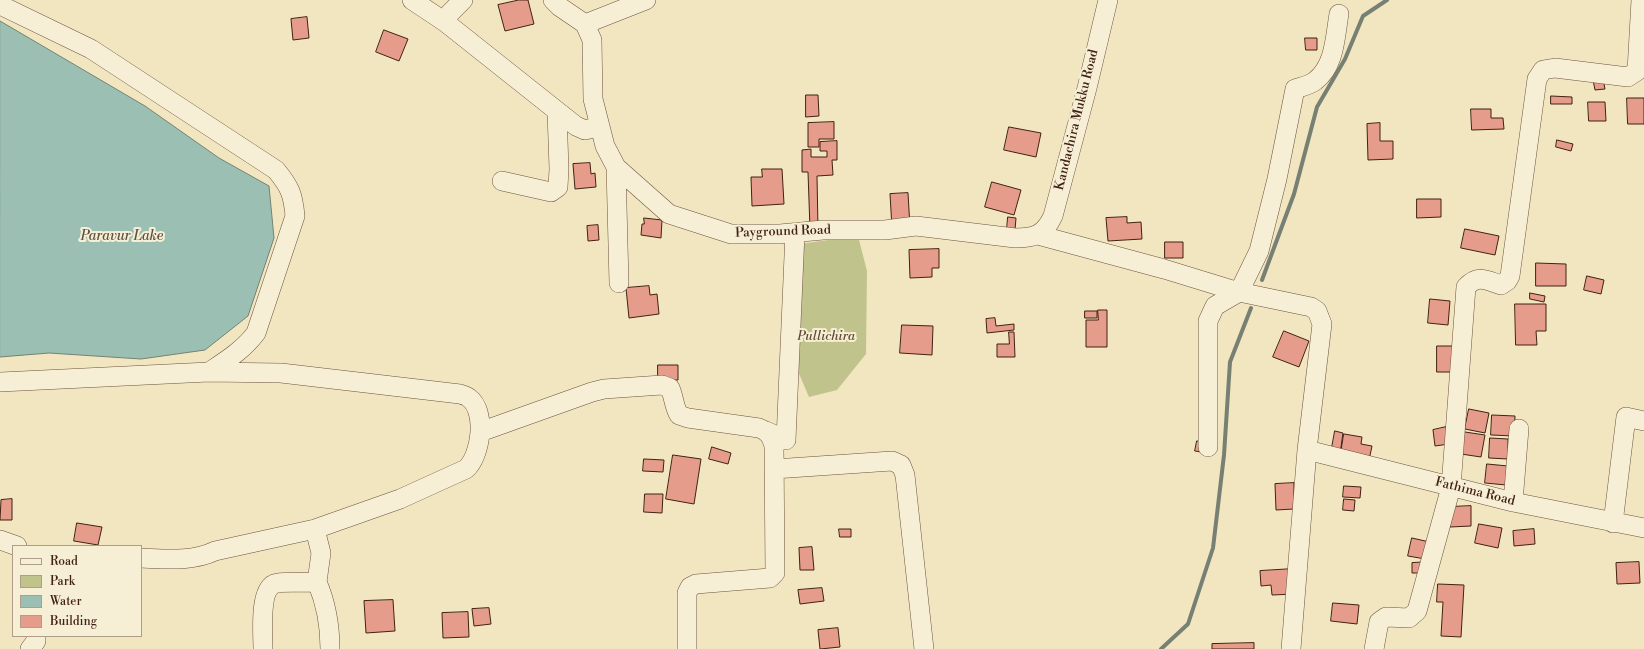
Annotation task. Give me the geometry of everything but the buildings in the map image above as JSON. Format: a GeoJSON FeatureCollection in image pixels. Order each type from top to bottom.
{"type":"FeatureCollection","features":[{"type":"Feature","properties":{"kind":"street"},"geometry":{"type":"LineString","coordinates":[[412,0],[445,22],[576,126],[586,130],[600,126]]}},
{"type":"Feature","properties":{"kind":"street"},"geometry":{"type":"LineString","coordinates":[[445,22],[450,13],[463,0]]}},
{"type":"Feature","properties":{"kind":"street"},"geometry":{"type":"LineString","coordinates":[[553,0],[560,7],[585,24],[646,0]]}},
{"type":"Feature","properties":{"kind":"street","name":"Kandachira Mukku Road"},"geometry":{"type":"LineString","coordinates":[[1038,235],[1048,226],[1053,216],[1087,88],[1108,0]]}},
{"type":"Feature","properties":{"kind":"street"},"geometry":{"type":"LineString","coordinates":[[1374,649],[1379,622],[1386,617],[1409,618],[1417,611],[1451,487],[1466,286],[1472,280],[1479,278],[1500,285],[1507,281],[1510,276],[1537,79],[1543,70],[1555,68],[1628,76],[1637,71],[1641,0]]}},
{"type":"Feature","properties":{"kind":"street"},"geometry":{"type":"LineString","coordinates":[[0,5],[90,48],[276,170],[286,182],[293,198],[295,216],[256,333],[238,352],[209,372]]}},
{"type":"Feature","properties":{"kind":"street"},"geometry":{"type":"LineString","coordinates":[[1208,447],[1208,321],[1215,306],[1239,292],[1259,251],[1278,179],[1295,89],[1315,81],[1327,68],[1334,46],[1339,14]]}},
{"type":"Feature","properties":{"kind":"street","name":"Payground Road"},"geometry":{"type":"LineString","coordinates":[[585,24],[592,40],[594,99],[605,146],[616,166],[669,214],[731,234],[795,233],[829,230],[885,230],[916,226],[1015,238],[1028,238],[1038,235]]}},
{"type":"Feature","properties":{"kind":"street"},"geometry":{"type":"LineString","coordinates":[[502,181],[552,192],[558,187],[559,169],[557,111]]}},
{"type":"Feature","properties":{"kind":"street"},"geometry":{"type":"LineString","coordinates":[[616,166],[619,283]]}},
{"type":"Feature","properties":{"kind":"street"},"geometry":{"type":"LineString","coordinates":[[480,432],[592,392],[604,389],[662,385],[670,388],[674,397],[675,408],[679,415],[688,418],[759,428],[786,440],[795,233]]}},
{"type":"Feature","properties":{"kind":"street"},"geometry":{"type":"LineString","coordinates":[[1038,235],[1164,269],[1239,292],[1311,307],[1317,311],[1322,324],[1307,450],[1291,649]]}},
{"type":"Feature","properties":{"kind":"street"},"geometry":{"type":"LineString","coordinates":[[0,382],[209,372],[281,373],[460,394],[469,398],[477,409],[480,432],[476,453],[472,464],[466,469],[400,499],[315,529],[215,551],[204,556],[191,559],[142,558]]}},
{"type":"Feature","properties":{"kind":"street"},"geometry":{"type":"LineString","coordinates":[[1613,523],[1626,417],[1644,421]]}},
{"type":"Feature","properties":{"kind":"street"},"geometry":{"type":"LineString","coordinates":[[1513,502],[1519,429]]}},
{"type":"Feature","properties":{"kind":"street"},"geometry":{"type":"LineString","coordinates":[[687,649],[687,592],[690,587],[696,584],[770,578],[775,573],[774,446],[771,437],[766,431]]}},
{"type":"Feature","properties":{"kind":"street","name":"Fathima Road"},"geometry":{"type":"LineString","coordinates":[[1307,450],[1513,502],[1644,528]]}},
{"type":"Feature","properties":{"kind":"street"},"geometry":{"type":"LineString","coordinates":[[774,469],[892,461],[900,465],[905,475],[924,649]]}},
{"type":"Feature","properties":{"kind":"street"},"geometry":{"type":"LineString","coordinates":[[315,529],[321,552],[317,582],[324,600],[330,639],[330,649]]}},
{"type":"Feature","properties":{"kind":"street"},"geometry":{"type":"LineString","coordinates":[[0,540],[14,545]]}},
{"type":"Feature","properties":{"kind":"street"},"geometry":{"type":"LineString","coordinates":[[264,649],[263,606],[269,588],[274,584],[317,582]]}},
{"type":"Feature","properties":{"kind":"street"},"geometry":{"type":"LineString","coordinates":[[30,649],[36,642],[36,637]]}},
{"type":"Feature","properties":{"kind":"green space","name":"Pullichira"},"geometry":{"type":"Polygon","coordinates":[[[828,240],[859,240],[867,271],[866,354],[837,390],[809,397],[782,341],[800,244],[828,240]]]}},
{"type":"Feature","properties":{"kind":"water","name":"Paravur Lake"},"geometry":{"type":"Polygon","coordinates":[[[0,21],[145,106],[219,158],[269,186],[274,238],[248,316],[205,350],[141,359],[49,353],[0,357],[0,21]]]}},
{"type":"Feature","properties":{"kind":"waterway"},"geometry":{"type":"LineString","coordinates":[[1262,280],[1294,194],[1317,107],[1345,59],[1363,16],[1387,0]]}},
{"type":"Feature","properties":{"kind":"waterway"},"geometry":{"type":"LineString","coordinates":[[1161,649],[1188,624],[1213,548],[1224,455],[1230,362],[1251,308]]}}]}
